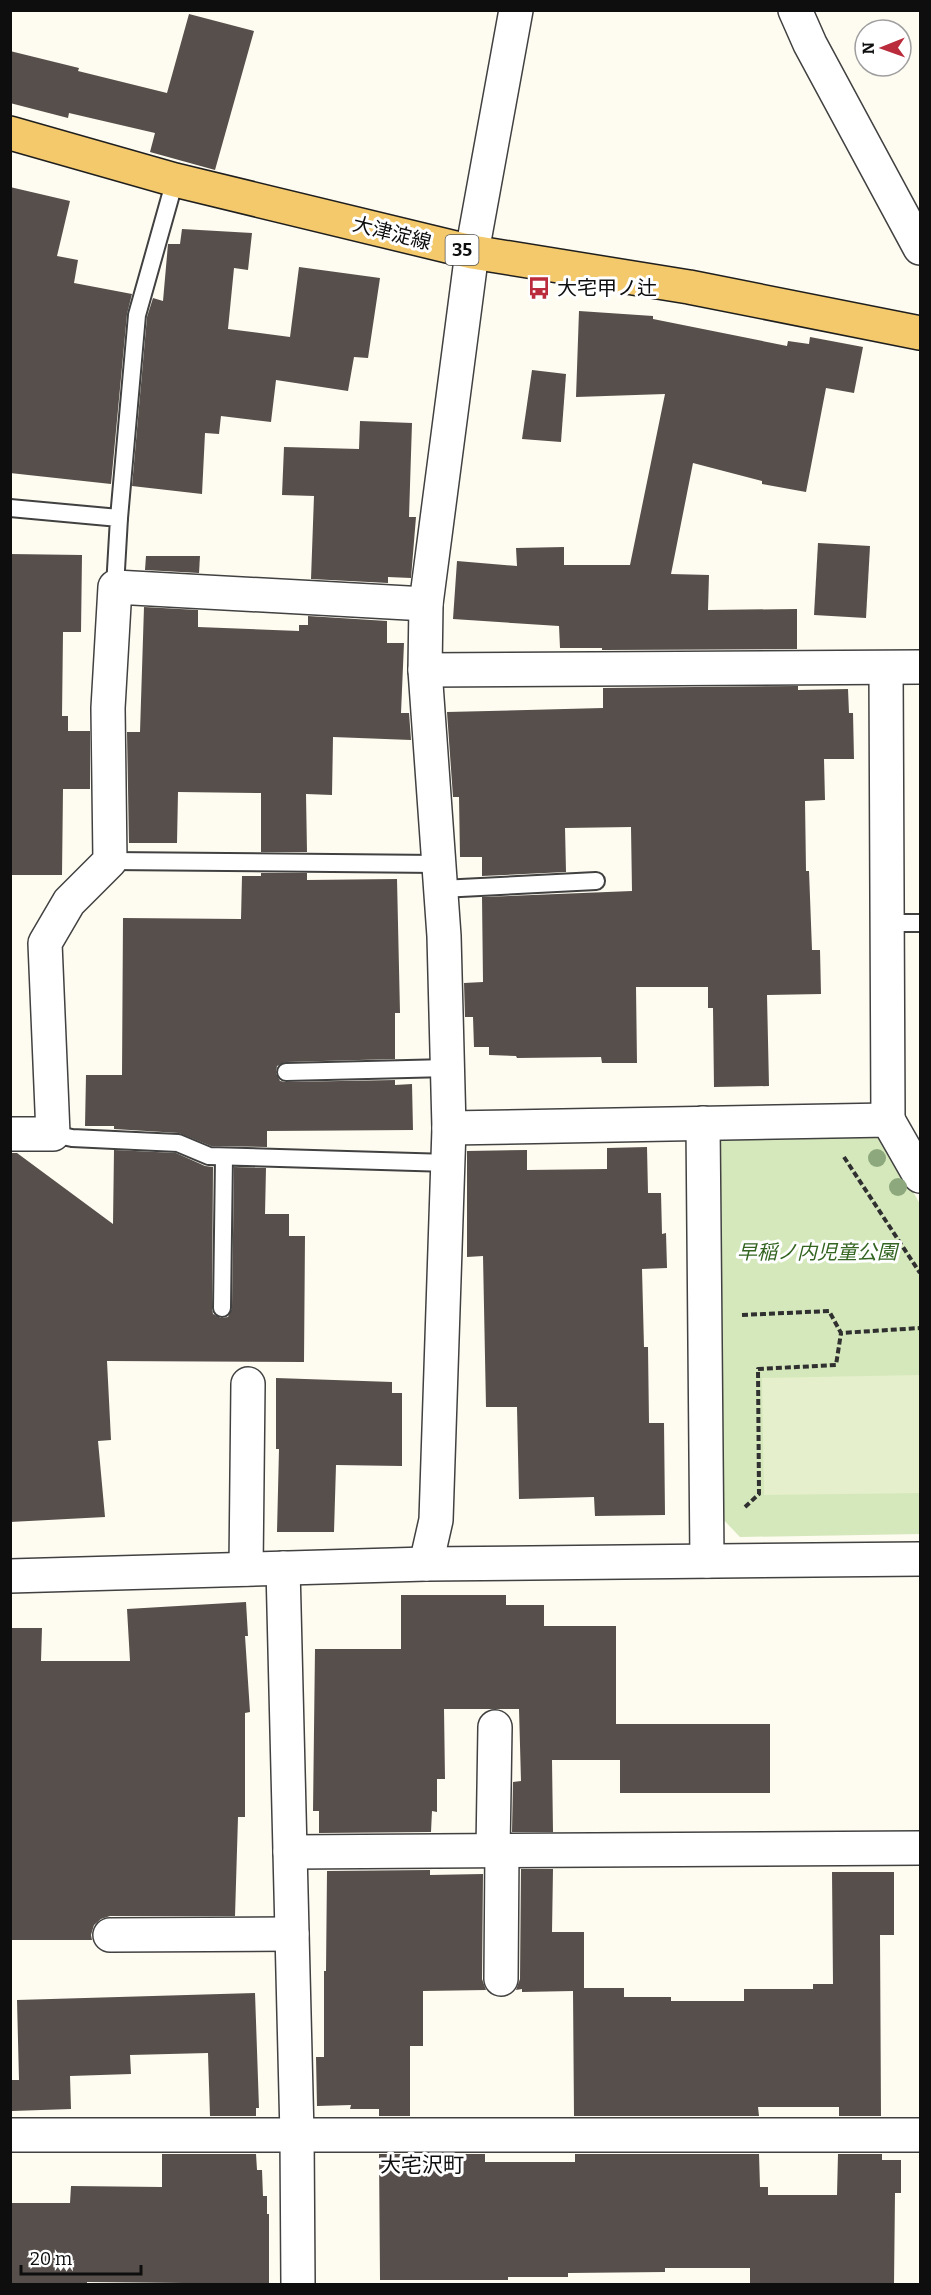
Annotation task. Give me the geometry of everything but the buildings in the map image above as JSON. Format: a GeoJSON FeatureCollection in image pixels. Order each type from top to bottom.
{"type":"FeatureCollection","features":[{"type":"Feature","properties":{"kind":"main road","name":"大津淀線"},"geometry":{"type":"LineString","coordinates":[[10,133],[175,180],[472,252],[689,287],[921,333]]}},
{"type":"Feature","properties":{"kind":"street"},"geometry":{"type":"LineString","coordinates":[[426,1564],[436,1520],[449,1128],[444,936],[425,670],[426,604],[472,252],[516,10]]}},
{"type":"Feature","properties":{"kind":"street"},"geometry":{"type":"LineString","coordinates":[[795,10],[810,44],[921,248]]}},
{"type":"Feature","properties":{"kind":"street"},"geometry":{"type":"LineString","coordinates":[[10,1134],[53,1134],[45,943],[69,902],[110,861],[108,708],[115,587],[426,604]]}},
{"type":"Feature","properties":{"kind":"street"},"geometry":{"type":"LineString","coordinates":[[425,670],[921,667]]}},
{"type":"Feature","properties":{"kind":"street"},"geometry":{"type":"LineString","coordinates":[[886,668],[888,1120],[921,1176]]}},
{"type":"Feature","properties":{"kind":"street"},"geometry":{"type":"LineString","coordinates":[[449,1128],[888,1120]]}},
{"type":"Feature","properties":{"kind":"street"},"geometry":{"type":"LineString","coordinates":[[703,1123],[707,1562]]}},
{"type":"Feature","properties":{"kind":"street"},"geometry":{"type":"LineString","coordinates":[[246,1569],[248,1384]]}},
{"type":"Feature","properties":{"kind":"street"},"geometry":{"type":"LineString","coordinates":[[10,1576],[426,1564],[921,1559]]}},
{"type":"Feature","properties":{"kind":"street"},"geometry":{"type":"LineString","coordinates":[[283,1568],[297,2135],[298,2284]]}},
{"type":"Feature","properties":{"kind":"street"},"geometry":{"type":"LineString","coordinates":[[495,1727],[501,1979]]}},
{"type":"Feature","properties":{"kind":"street"},"geometry":{"type":"LineString","coordinates":[[290,1852],[921,1848]]}},
{"type":"Feature","properties":{"kind":"street"},"geometry":{"type":"LineString","coordinates":[[110,1935],[292,1935]]}},
{"type":"Feature","properties":{"kind":"street"},"geometry":{"type":"LineString","coordinates":[[10,2135],[921,2135]]}},
{"type":"Feature","properties":{"kind":"lane"},"geometry":{"type":"LineString","coordinates":[[115,587],[137,315],[175,180]]}},
{"type":"Feature","properties":{"kind":"lane"},"geometry":{"type":"LineString","coordinates":[[10,508],[119,518]]}},
{"type":"Feature","properties":{"kind":"lane"},"geometry":{"type":"LineString","coordinates":[[110,861],[439,877],[596,881]]}},
{"type":"Feature","properties":{"kind":"lane"},"geometry":{"type":"LineString","coordinates":[[888,923],[921,923]]}},
{"type":"Feature","properties":{"kind":"lane"},"geometry":{"type":"LineString","coordinates":[[286,1072],[448,1068]]}},
{"type":"Feature","properties":{"kind":"lane"},"geometry":{"type":"LineString","coordinates":[[53,1134],[72,1138],[178,1143],[209,1156],[449,1163]]}},
{"type":"Feature","properties":{"kind":"lane"},"geometry":{"type":"LineString","coordinates":[[222,1308],[224,1156]]}},
{"type":"Feature","properties":{"kind":"path"},"geometry":{"type":"LineString","coordinates":[[838,1148],[921,1273]]}},
{"type":"Feature","properties":{"kind":"path"},"geometry":{"type":"LineString","coordinates":[[735,1315],[829,1311],[841,1332],[836,1365],[758,1369],[759,1494],[743,1508]]}},
{"type":"Feature","properties":{"kind":"path"},"geometry":{"type":"LineString","coordinates":[[841,1332],[921,1328]]}},
{"type":"Feature","properties":{"kind":"green space","name":"早稲ノ内児童公園"},"geometry":{"type":"Polygon","coordinates":[[[872,1130],[883,1139],[920,1204],[920,1534],[740,1537],[716,1512],[712,1150],[728,1135],[872,1130]]]}},
{"type":"Feature","properties":{"kind":"green space"},"geometry":{"type":"Polygon","coordinates":[[[920,1375],[920,1493],[764,1495],[762,1378],[920,1375]]]}},
{"type":"Feature","properties":{"kind":"place","name":"大宅甲ノ辻"},"geometry":{"type":"Point","coordinates":[539,288]}},
{"type":"Feature","properties":{"kind":"district","name":"大宅沢町"},"geometry":{"type":"Point","coordinates":[422,2165]}}]}
